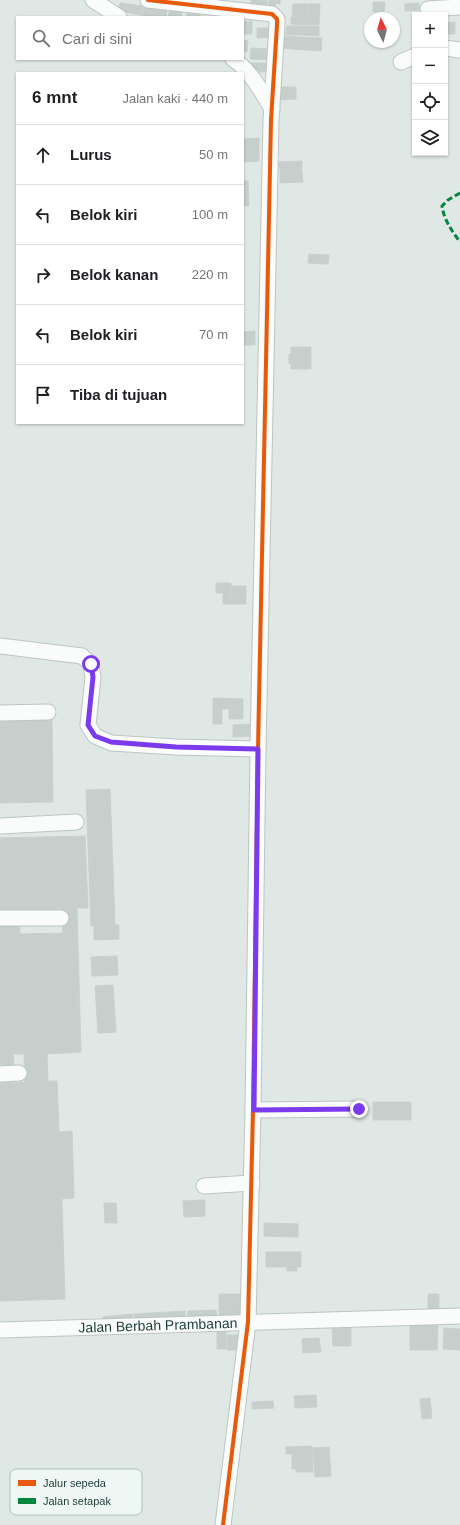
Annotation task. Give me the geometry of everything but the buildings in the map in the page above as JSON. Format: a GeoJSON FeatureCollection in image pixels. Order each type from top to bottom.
{"type":"FeatureCollection","features":[{"type":"Feature","properties":{"kind":"street"},"geometry":{"type":"LineString","coordinates":[[93,0],[117,16]]}},
{"type":"Feature","properties":{"kind":"street"},"geometry":{"type":"LineString","coordinates":[[148,0],[245,5],[272,14],[277,19],[272,108],[258,749],[254,1110],[248,1322],[222,1525]]}},
{"type":"Feature","properties":{"kind":"street"},"geometry":{"type":"LineString","coordinates":[[428,8],[460,8]]}},
{"type":"Feature","properties":{"kind":"street"},"geometry":{"type":"LineString","coordinates":[[448,48],[460,50]]}},
{"type":"Feature","properties":{"kind":"street"},"geometry":{"type":"LineString","coordinates":[[401,62],[412,57]]}},
{"type":"Feature","properties":{"kind":"street"},"geometry":{"type":"LineString","coordinates":[[235,60],[238,62],[259,88],[272,108]]}},
{"type":"Feature","properties":{"kind":"street"},"geometry":{"type":"LineString","coordinates":[[0,646],[82,656],[91,664],[93,677],[88,725],[95,736],[111,742],[176,747],[258,749]]}},
{"type":"Feature","properties":{"kind":"street"},"geometry":{"type":"LineString","coordinates":[[0,713],[48,712]]}},
{"type":"Feature","properties":{"kind":"street"},"geometry":{"type":"LineString","coordinates":[[0,826],[76,822]]}},
{"type":"Feature","properties":{"kind":"street"},"geometry":{"type":"LineString","coordinates":[[0,918],[61,918]]}},
{"type":"Feature","properties":{"kind":"street"},"geometry":{"type":"LineString","coordinates":[[0,1074],[19,1073]]}},
{"type":"Feature","properties":{"kind":"street"},"geometry":{"type":"LineString","coordinates":[[254,1110],[359,1109]]}},
{"type":"Feature","properties":{"kind":"street"},"geometry":{"type":"LineString","coordinates":[[204,1186],[252,1183]]}},
{"type":"Feature","properties":{"kind":"street","name":"Jalan Berbah Prambanan"},"geometry":{"type":"LineString","coordinates":[[0,1330],[460,1316]]}},
{"type":"Feature","properties":{"kind":"marked path"},"geometry":{"type":"LineString","coordinates":[[460,193],[448,200],[442,206],[446,221],[460,242]]}},
{"type":"Feature","properties":{"kind":"cycle path"},"geometry":{"type":"LineString","coordinates":[[148,0],[272,14],[277,19],[271,120],[248,1322],[223,1525]]}},
{"type":"Feature","properties":{"kind":"route"},"geometry":{"type":"LineString","coordinates":[[91,664],[93,677],[88,725],[95,736],[111,742],[176,747],[258,749],[254,1110],[359,1109]]}}]}
